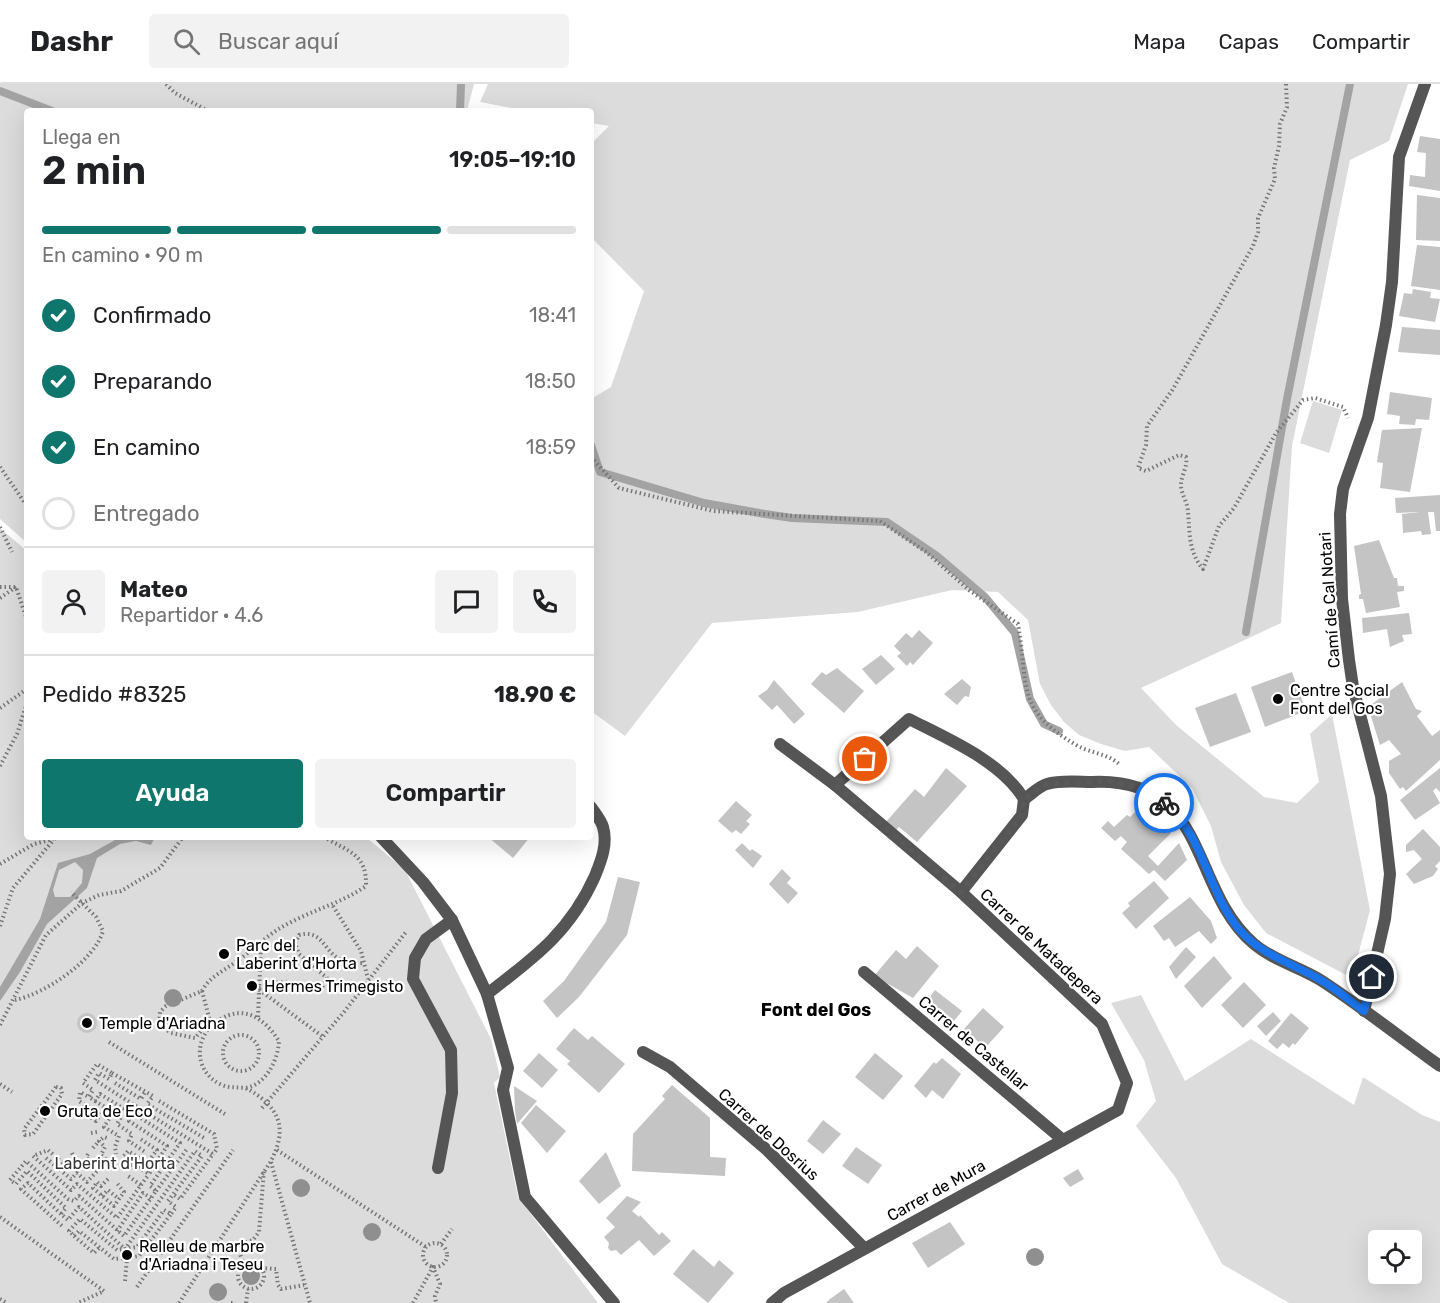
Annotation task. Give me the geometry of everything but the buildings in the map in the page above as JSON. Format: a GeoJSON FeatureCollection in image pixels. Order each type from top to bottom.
{"type":"FeatureCollection","features":[{"type":"Feature","properties":{"kind":"street","name":"Camí de Cal Notari"},"geometry":{"type":"LineString","coordinates":[[1364,1011],[1385,919],[1390,874],[1381,796],[1355,696],[1349,660],[1342,598],[1340,514],[1343,489],[1368,418],[1386,325],[1392,282],[1399,157],[1425,84]]}},
{"type":"Feature","properties":{"kind":"street"},"geometry":{"type":"LineString","coordinates":[[835,785],[909,719],[971,751],[1018,788],[1024,799],[1022,815],[961,892]]}},
{"type":"Feature","properties":{"kind":"street","name":"Carrer de Matadepera"},"geometry":{"type":"LineString","coordinates":[[780,744],[835,785],[961,892],[1102,1024],[1127,1083],[1118,1110]]}},
{"type":"Feature","properties":{"kind":"street"},"geometry":{"type":"LineString","coordinates":[[1024,799],[1047,784],[1121,782],[1149,792],[1167,805],[1184,824],[1226,911],[1246,937],[1266,953],[1320,980],[1440,1066]]}},
{"type":"Feature","properties":{"kind":"street"},"geometry":{"type":"LineString","coordinates":[[487,994],[533,958],[567,927],[604,855],[603,827],[594,812]]}},
{"type":"Feature","properties":{"kind":"street"},"geometry":{"type":"LineString","coordinates":[[384,840],[423,882],[452,920],[487,994],[508,1068],[502,1090],[525,1197],[614,1303]]}},
{"type":"Feature","properties":{"kind":"street"},"geometry":{"type":"LineString","coordinates":[[438,1168],[452,1093],[452,1050],[413,979],[415,958],[426,939],[452,920]]}},
{"type":"Feature","properties":{"kind":"street","name":"Carrer de Castellar"},"geometry":{"type":"LineString","coordinates":[[864,972],[1063,1140]]}},
{"type":"Feature","properties":{"kind":"street","name":"Carrer de Dosrius"},"geometry":{"type":"LineString","coordinates":[[643,1052],[670,1068],[767,1150],[864,1248]]}},
{"type":"Feature","properties":{"kind":"street","name":"Carrer de Mura"},"geometry":{"type":"LineString","coordinates":[[772,1303],[784,1293],[864,1248],[1118,1110]]}},
{"type":"Feature","properties":{"kind":"path"},"geometry":{"type":"LineString","coordinates":[[166,84],[174,93],[202,108]]}},
{"type":"Feature","properties":{"kind":"path"},"geometry":{"type":"LineString","coordinates":[[1286,84],[1287,107],[1280,124],[1279,146],[1274,168],[1275,178],[1258,218],[1254,246],[1177,384],[1147,426],[1146,445],[1138,468],[1146,471],[1179,455],[1186,457],[1187,463],[1181,483],[1189,509],[1187,530],[1196,561],[1203,569],[1219,526],[1234,507],[1276,433],[1303,400],[1315,398],[1343,407],[1347,410],[1348,421]]}},
{"type":"Feature","properties":{"kind":"path"},"geometry":{"type":"LineString","coordinates":[[594,460],[620,488],[712,510],[880,521],[926,552],[969,590],[1018,624],[1025,666],[1026,697],[1043,724],[1080,747],[1114,760]]}},
{"type":"Feature","properties":{"kind":"path"},"geometry":{"type":"LineString","coordinates":[[0,467],[24,502]]}},
{"type":"Feature","properties":{"kind":"path"},"geometry":{"type":"LineString","coordinates":[[0,527],[12,552]]}},
{"type":"Feature","properties":{"kind":"path"},"geometry":{"type":"LineString","coordinates":[[0,587],[15,586]]}},
{"type":"Feature","properties":{"kind":"path"},"geometry":{"type":"LineString","coordinates":[[0,598],[15,586]]}},
{"type":"Feature","properties":{"kind":"path"},"geometry":{"type":"LineString","coordinates":[[15,586],[24,612]]}},
{"type":"Feature","properties":{"kind":"path"},"geometry":{"type":"LineString","coordinates":[[0,708],[24,690]]}},
{"type":"Feature","properties":{"kind":"path"},"geometry":{"type":"LineString","coordinates":[[0,766],[17,734],[24,715]]}},
{"type":"Feature","properties":{"kind":"path"},"geometry":{"type":"LineString","coordinates":[[0,864],[34,844],[48,840]]}},
{"type":"Feature","properties":{"kind":"path"},"geometry":{"type":"LineString","coordinates":[[0,926],[13,888],[53,840]]}},
{"type":"Feature","properties":{"kind":"path"},"geometry":{"type":"LineString","coordinates":[[0,1025],[15,1000],[46,935],[81,903],[99,895],[121,891],[160,868],[181,840]]}},
{"type":"Feature","properties":{"kind":"path"},"geometry":{"type":"LineString","coordinates":[[200,1043],[195,1038],[171,1033],[159,1024],[158,1018],[166,1006],[202,991],[208,980],[261,944],[280,927],[306,914],[333,906],[366,886],[367,870],[363,861],[329,840]]}},
{"type":"Feature","properties":{"kind":"path"},"geometry":{"type":"LineString","coordinates":[[15,1000],[39,992],[58,980],[88,957],[100,944],[103,931],[96,917],[71,892]]}},
{"type":"Feature","properties":{"kind":"path"},"geometry":{"type":"LineString","coordinates":[[333,906],[361,951],[368,980]]}},
{"type":"Feature","properties":{"kind":"path"},"geometry":{"type":"LineString","coordinates":[[262,1108],[408,928]]}},
{"type":"Feature","properties":{"kind":"path"},"geometry":{"type":"LineString","coordinates":[[258,989],[270,983],[288,981],[313,992],[322,988],[327,978],[299,954],[295,943],[299,935],[307,933],[319,937],[337,960],[348,964],[363,963]]}},
{"type":"Feature","properties":{"kind":"path"},"geometry":{"type":"LineString","coordinates":[[258,1017],[261,944]]}},
{"type":"Feature","properties":{"kind":"path"},"geometry":{"type":"LineString","coordinates":[[258,989],[322,1036]]}},
{"type":"Feature","properties":{"kind":"path"},"geometry":{"type":"LineString","coordinates":[[195,1038],[210,1021],[202,991]]}},
{"type":"Feature","properties":{"kind":"path"},"geometry":{"type":"LineString","coordinates":[[179,1303],[271,1161],[280,1137],[278,1114],[267,1103],[245,1088],[222,1085],[207,1076],[198,1052],[200,1037],[212,1024],[237,1012],[258,1017],[265,1022],[279,1041],[278,1052],[272,1067],[259,1082],[245,1088]]}},
{"type":"Feature","properties":{"kind":"path"},"geometry":{"type":"LineString","coordinates":[[238,1035],[247,1036],[258,1046],[257,1061],[247,1070],[234,1070],[225,1061],[225,1043],[238,1035]]}},
{"type":"Feature","properties":{"kind":"path"},"geometry":{"type":"LineString","coordinates":[[109,1042],[225,1114]]}},
{"type":"Feature","properties":{"kind":"path"},"geometry":{"type":"LineString","coordinates":[[89,1097],[93,1090],[83,1083],[97,1064],[153,1096],[147,1104],[206,1139]]}},
{"type":"Feature","properties":{"kind":"path"},"geometry":{"type":"LineString","coordinates":[[112,1073],[109,1079],[99,1073],[95,1080],[142,1110],[139,1117],[180,1143],[150,1186],[156,1191]]}},
{"type":"Feature","properties":{"kind":"path"},"geometry":{"type":"LineString","coordinates":[[115,1083],[141,1099],[145,1092]]}},
{"type":"Feature","properties":{"kind":"path"},"geometry":{"type":"LineString","coordinates":[[0,1084],[12,1092]]}},
{"type":"Feature","properties":{"kind":"path"},"geometry":{"type":"LineString","coordinates":[[60,1087],[62,1094],[50,1115],[33,1134],[25,1135],[24,1129],[38,1107],[55,1088],[60,1087]]}},
{"type":"Feature","properties":{"kind":"path"},"geometry":{"type":"LineString","coordinates":[[80,1110],[96,1121],[100,1115],[79,1101],[80,1092],[121,1117],[117,1124],[132,1134],[129,1141],[145,1152]]}},
{"type":"Feature","properties":{"kind":"path"},"geometry":{"type":"LineString","coordinates":[[72,1153],[76,1162],[69,1168],[48,1150],[33,1156],[71,1190],[77,1184],[117,1218],[167,1146],[129,1121],[132,1114],[100,1094],[95,1101]]}},
{"type":"Feature","properties":{"kind":"path"},"geometry":{"type":"LineString","coordinates":[[159,1101],[214,1134],[217,1149],[180,1199],[174,1195]]}},
{"type":"Feature","properties":{"kind":"path"},"geometry":{"type":"LineString","coordinates":[[150,1115],[213,1154]]}},
{"type":"Feature","properties":{"kind":"path"},"geometry":{"type":"LineString","coordinates":[[109,1119],[104,1127],[119,1136],[115,1147],[116,1154]]}},
{"type":"Feature","properties":{"kind":"path"},"geometry":{"type":"LineString","coordinates":[[93,1148],[104,1137],[107,1138]]}},
{"type":"Feature","properties":{"kind":"path"},"geometry":{"type":"LineString","coordinates":[[124,1156],[128,1151],[147,1163],[157,1149],[139,1138]]}},
{"type":"Feature","properties":{"kind":"path"},"geometry":{"type":"LineString","coordinates":[[99,1141],[105,1147],[100,1155],[106,1159]]}},
{"type":"Feature","properties":{"kind":"path"},"geometry":{"type":"LineString","coordinates":[[61,1214],[66,1208],[27,1171],[15,1184],[10,1180],[26,1161],[68,1199],[74,1201],[79,1196],[124,1236],[187,1149]]}},
{"type":"Feature","properties":{"kind":"path"},"geometry":{"type":"LineString","coordinates":[[137,1287],[233,1149]]}},
{"type":"Feature","properties":{"kind":"path"},"geometry":{"type":"LineString","coordinates":[[277,1149],[426,1247]]}},
{"type":"Feature","properties":{"kind":"path"},"geometry":{"type":"LineString","coordinates":[[125,1249],[195,1151],[202,1156],[168,1202],[176,1207],[171,1214],[139,1256],[114,1259],[79,1231],[74,1236],[69,1231],[80,1219],[117,1250],[125,1249],[137,1247],[164,1210],[171,1214]]}},
{"type":"Feature","properties":{"kind":"path"},"geometry":{"type":"LineString","coordinates":[[46,1158],[71,1179],[77,1173],[87,1182],[101,1169],[88,1161],[86,1157],[88,1154]]}},
{"type":"Feature","properties":{"kind":"path"},"geometry":{"type":"LineString","coordinates":[[87,1169],[83,1166],[88,1161]]}},
{"type":"Feature","properties":{"kind":"path"},"geometry":{"type":"LineString","coordinates":[[271,1161],[310,1303]]}},
{"type":"Feature","properties":{"kind":"path"},"geometry":{"type":"LineString","coordinates":[[130,1165],[135,1165],[149,1174]]}},
{"type":"Feature","properties":{"kind":"path"},"geometry":{"type":"LineString","coordinates":[[244,1265],[240,1254],[241,1244],[253,1240],[259,1232],[264,1169]]}},
{"type":"Feature","properties":{"kind":"path"},"geometry":{"type":"LineString","coordinates":[[128,1176],[141,1185]]}},
{"type":"Feature","properties":{"kind":"path"},"geometry":{"type":"LineString","coordinates":[[108,1179],[102,1186],[97,1182],[93,1188],[114,1206],[124,1192],[116,1182]]}},
{"type":"Feature","properties":{"kind":"path"},"geometry":{"type":"LineString","coordinates":[[62,1226],[21,1190],[28,1183],[68,1220],[79,1207],[125,1249]]}},
{"type":"Feature","properties":{"kind":"path"},"geometry":{"type":"LineString","coordinates":[[102,1196],[108,1190],[119,1199]]}},
{"type":"Feature","properties":{"kind":"path"},"geometry":{"type":"LineString","coordinates":[[117,1231],[143,1193],[151,1198]]}},
{"type":"Feature","properties":{"kind":"path"},"geometry":{"type":"LineString","coordinates":[[0,1218],[104,1291],[78,1303]]}},
{"type":"Feature","properties":{"kind":"path"},"geometry":{"type":"LineString","coordinates":[[441,1244],[452,1229]]}},
{"type":"Feature","properties":{"kind":"path"},"geometry":{"type":"LineString","coordinates":[[413,1303],[425,1277],[433,1267],[441,1266],[447,1260],[447,1252],[441,1244],[436,1243],[426,1247]]}},
{"type":"Feature","properties":{"kind":"path"},"geometry":{"type":"LineString","coordinates":[[426,1247],[424,1259],[433,1267],[440,1284],[435,1296],[436,1303]]}},
{"type":"Feature","properties":{"kind":"path"},"geometry":{"type":"LineString","coordinates":[[125,1281],[127,1258]]}},
{"type":"Feature","properties":{"kind":"path"},"geometry":{"type":"LineString","coordinates":[[254,1263],[261,1268],[265,1277],[260,1287],[248,1289],[240,1284],[238,1278],[240,1269],[244,1265],[254,1263]]}},
{"type":"Feature","properties":{"kind":"path"},"geometry":{"type":"LineString","coordinates":[[261,1268],[276,1269],[278,1285],[281,1289],[304,1285]]}},
{"type":"Feature","properties":{"kind":"path"},"geometry":{"type":"LineString","coordinates":[[246,1303],[248,1289]]}},
{"type":"Feature","properties":{"kind":"path"},"geometry":{"type":"LineString","coordinates":[[0,1299],[7,1303]]}},
{"type":"Feature","properties":{"kind":"green space"},"geometry":{"type":"Polygon","coordinates":[[[0,84],[474,84],[468,108],[24,108],[24,540],[0,519],[0,84]]]}},
{"type":"Feature","properties":{"kind":"green space"},"geometry":{"type":"Polygon","coordinates":[[[488,84],[1408,84],[1389,141],[1350,160],[1292,446],[1281,623],[1141,688],[1176,725],[1264,797],[1297,803],[1319,782],[1310,734],[1332,714],[1370,910],[1352,978],[1266,933],[1244,905],[1221,862],[1211,826],[1192,788],[1149,747],[1125,751],[1101,744],[1079,735],[1064,722],[1051,705],[1040,684],[1028,620],[998,592],[952,590],[858,612],[712,623],[625,736],[594,713],[594,397],[611,387],[644,291],[594,240],[594,141],[609,126],[594,124],[594,108],[512,108],[480,102],[488,84]]]}},
{"type":"Feature","properties":{"kind":"green space"},"geometry":{"type":"Polygon","coordinates":[[[1313,401],[1342,410],[1329,453],[1300,443],[1313,401]]]}},
{"type":"Feature","properties":{"kind":"green space","name":"Parc del Laberint d'Horta"},"geometry":{"type":"Polygon","coordinates":[[[0,528],[24,548],[24,840],[370,840],[405,870],[491,1039],[500,1077],[494,1083],[518,1197],[598,1303],[0,1303],[0,528]]]}},
{"type":"Feature","properties":{"kind":"green space"},"geometry":{"type":"Polygon","coordinates":[[[1141,995],[1185,1081],[1251,1039],[1354,1105],[1363,1077],[1422,1115],[1440,1122],[1440,1303],[1289,1303],[1222,1264],[1176,1178],[1136,1126],[1156,1101],[1144,1060],[1111,1003],[1141,995]]]}},
{"type":"Feature","properties":{"kind":"shaded area"},"geometry":{"type":"Polygon","coordinates":[[[115,840],[154,840],[151,845],[136,841],[120,844],[97,858],[87,888],[47,924],[20,972],[0,1001],[0,987],[40,919],[58,863],[90,854],[115,840]],[[75,862],[59,870],[53,890],[55,897],[70,897],[82,883],[83,870],[75,862]]]}},
{"type":"Feature","properties":{"kind":"waterway"},"geometry":{"type":"LineString","coordinates":[[460,108],[461,84]]}},
{"type":"Feature","properties":{"kind":"waterway"},"geometry":{"type":"LineString","coordinates":[[1246,632],[1287,399],[1350,84]]}},
{"type":"Feature","properties":{"kind":"waterway"},"geometry":{"type":"LineString","coordinates":[[0,91],[44,108]]}},
{"type":"Feature","properties":{"kind":"waterway"},"geometry":{"type":"LineString","coordinates":[[594,454],[600,472],[704,503],[792,518],[887,522],[937,556],[985,597],[1015,633],[1030,699],[1044,724],[1059,731]]}},
{"type":"Feature","properties":{"kind":"way so far"},"geometry":{"type":"LineString","coordinates":[[865,759],[835,785],[961,892],[1022,815],[1024,799],[1047,784],[1121,782],[1149,792],[1164,803]]}},
{"type":"Feature","properties":{"kind":"place","name":"Centre Social Font del Gos"},"geometry":{"type":"Point","coordinates":[1278,699]}},
{"type":"Feature","properties":{"kind":"place","name":"Parc del Laberint d'Horta"},"geometry":{"type":"Point","coordinates":[224,954]}},
{"type":"Feature","properties":{"kind":"place","name":"Hermes Trimegisto"},"geometry":{"type":"Point","coordinates":[252,986]}},
{"type":"Feature","properties":{"kind":"place","name":"Temple d'Ariadna"},"geometry":{"type":"Point","coordinates":[87,1023]}},
{"type":"Feature","properties":{"kind":"place","name":"Gruta de Eco"},"geometry":{"type":"Point","coordinates":[45,1111]}},
{"type":"Feature","properties":{"kind":"place","name":"Relleu de marbre d'Ariadna i Teseu"},"geometry":{"type":"Point","coordinates":[127,1255]}},
{"type":"Feature","properties":{"kind":"district","name":"Font del Gos"},"geometry":{"type":"Point","coordinates":[816,1010]}},
{"type":"Feature","properties":{"kind":"route"},"geometry":{"type":"LineString","coordinates":[[1164,803],[1176,814],[1191,834],[1226,911],[1238,929],[1254,945],[1320,980],[1364,1011],[1372,977]]}},
{"type":"Feature","properties":{"kind":"park label","name":"Laberint d'Horta"},"geometry":{"type":"Point","coordinates":[115,1163]}}]}
